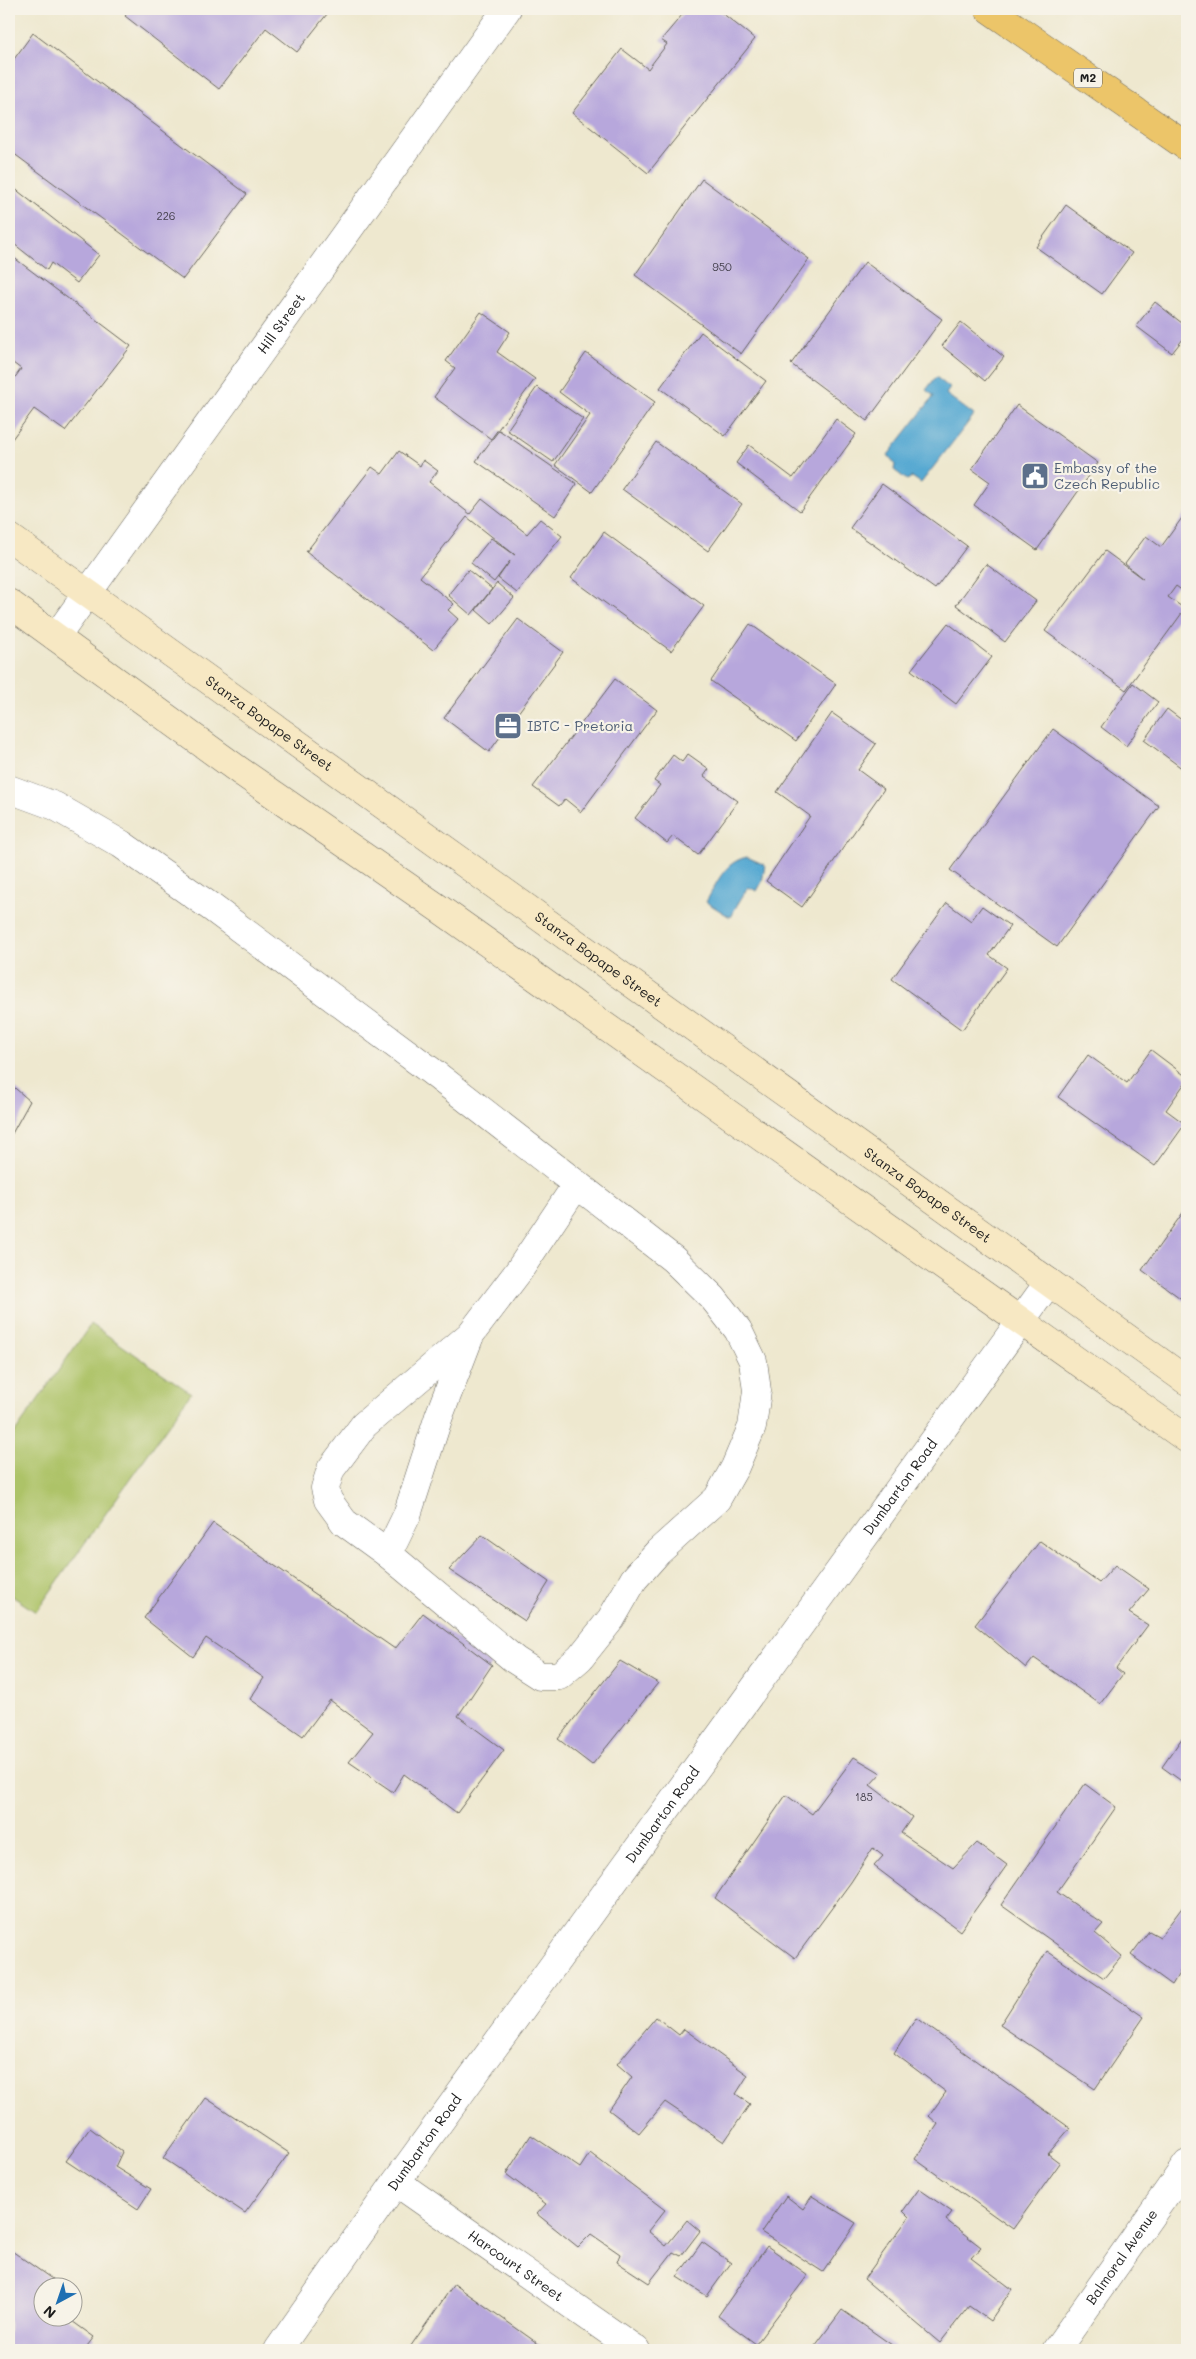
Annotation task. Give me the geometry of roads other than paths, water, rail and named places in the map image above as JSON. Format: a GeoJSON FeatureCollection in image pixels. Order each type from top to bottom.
{"type":"FeatureCollection","features":[{"type":"Feature","properties":{"kind":"main road","name":"M2"},"geometry":{"type":"LineString","coordinates":[[989,9],[1187,147]]}},
{"type":"Feature","properties":{"kind":"main road","name":"Stanza Bopape Street"},"geometry":{"type":"LineString","coordinates":[[9,536],[1187,1381]]}},
{"type":"Feature","properties":{"kind":"main road"},"geometry":{"type":"LineString","coordinates":[[9,603],[240,771],[444,912],[1187,1439]]}},
{"type":"Feature","properties":{"kind":"street","name":"Hill Street"},"geometry":{"type":"LineString","coordinates":[[56,637],[507,9]]}},
{"type":"Feature","properties":{"kind":"street"},"geometry":{"type":"LineString","coordinates":[[9,789],[55,806],[129,849],[211,907],[431,1070],[577,1184],[673,1259],[714,1298],[738,1330],[753,1361],[757,1391],[752,1427],[735,1467],[717,1499],[658,1552],[634,1579],[611,1619],[580,1658],[559,1676],[540,1676],[515,1660],[388,1554],[344,1522],[328,1500],[325,1488],[331,1469],[364,1425],[470,1335],[518,1272],[577,1184]]}},
{"type":"Feature","properties":{"kind":"street","name":"Dumbarton Road"},"geometry":{"type":"LineString","coordinates":[[278,2350],[396,2182],[1049,1282]]}},
{"type":"Feature","properties":{"kind":"street"},"geometry":{"type":"LineString","coordinates":[[388,1554],[407,1515],[439,1416],[470,1335]]}},
{"type":"Feature","properties":{"kind":"street","name":"Balmoral Avenue"},"geometry":{"type":"LineString","coordinates":[[1056,2350],[1187,2164]]}},
{"type":"Feature","properties":{"kind":"street","name":"Harcourt Street"},"geometry":{"type":"LineString","coordinates":[[396,2182],[636,2350]]}},
{"type":"Feature","properties":{"kind":"water"},"geometry":{"type":"Polygon","coordinates":[[[936,377],[950,388],[946,394],[974,415],[921,483],[912,477],[907,480],[894,470],[895,464],[888,455],[934,396],[926,390],[936,377]]]}},
{"type":"Feature","properties":{"kind":"water"},"geometry":{"type":"Polygon","coordinates":[[[747,857],[765,865],[762,882],[757,891],[748,887],[730,917],[706,902],[727,868],[732,863],[747,857]]]}},
{"type":"Feature","properties":{"kind":"place","name":"Embassy of the Czech Republic"},"geometry":{"type":"Point","coordinates":[1035,476]}},
{"type":"Feature","properties":{"kind":"place","name":"IBTC - Pretoria"},"geometry":{"type":"Point","coordinates":[508,726]}}]}
